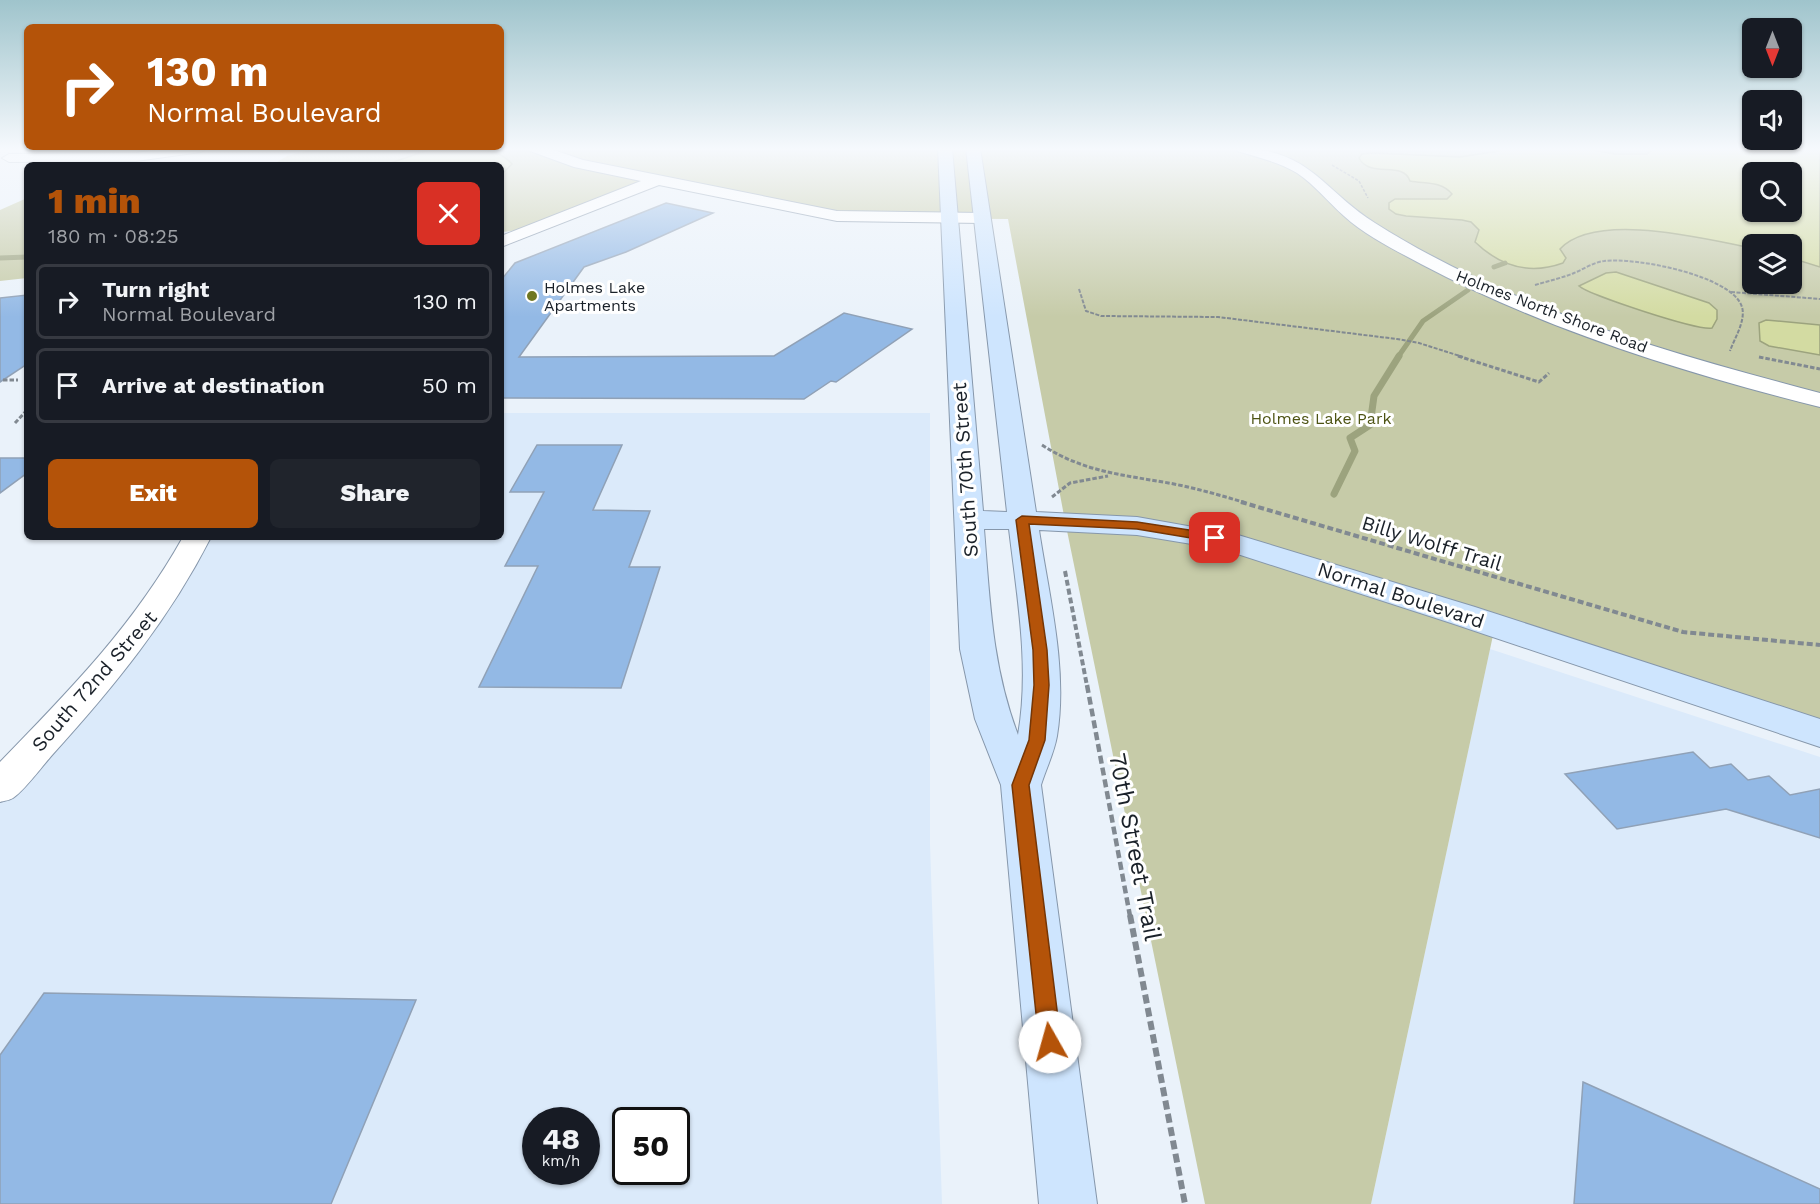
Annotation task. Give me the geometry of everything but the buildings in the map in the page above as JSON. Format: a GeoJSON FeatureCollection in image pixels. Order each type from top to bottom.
{"type":"FeatureCollection","features":[{"type":"Feature","properties":{"kind":"main road","name":"South 70th Street"},"geometry":{"type":"LineString","coordinates":[[949,204],[982,683],[1001,743],[1021,785],[1068,1204]]}},
{"type":"Feature","properties":{"kind":"main road","name":"South 70th Street"},"geometry":{"type":"LineString","coordinates":[[980,204],[1040,650],[1042,685],[1037,740],[1021,785]]}},
{"type":"Feature","properties":{"kind":"main road","name":"Normal Boulevard"},"geometry":{"type":"LineString","coordinates":[[969,520],[1022,520],[1053,509],[1169,529],[1238,544],[1473,618],[1820,733]]}},
{"type":"Feature","properties":{"kind":"street"},"geometry":{"type":"LineString","coordinates":[[504,241],[597,204]]}},
{"type":"Feature","properties":{"kind":"street"},"geometry":{"type":"LineString","coordinates":[[778,204],[837,216],[982,218]]}},
{"type":"Feature","properties":{"kind":"street","name":"Holmes North Shore Road"},"geometry":{"type":"LineString","coordinates":[[1342,204],[1359,219],[1421,257],[1471,281],[1582,326],[1683,361],[1820,400]]}},
{"type":"Feature","properties":{"kind":"street","name":"South 72nd Street"},"geometry":{"type":"LineString","coordinates":[[0,787],[119,658],[155,612],[181,571],[196,540]]}},
{"type":"Feature","properties":{"kind":"path"},"geometry":{"type":"LineString","coordinates":[[1543,288],[1534,285],[1600,262],[1625,261],[1689,274],[1712,282],[1731,292],[1740,300],[1743,309],[1730,351],[1740,353]]}},
{"type":"Feature","properties":{"kind":"path"},"geometry":{"type":"LineString","coordinates":[[1079,290],[1086,311],[1101,316],[1218,317],[1397,339],[1419,343],[1539,382],[1549,373]]}},
{"type":"Feature","properties":{"kind":"path"},"geometry":{"type":"LineString","coordinates":[[1731,292],[1820,299]]}},
{"type":"Feature","properties":{"kind":"path"},"geometry":{"type":"LineString","coordinates":[[1749,355],[1820,369]]}},
{"type":"Feature","properties":{"kind":"path"},"geometry":{"type":"LineString","coordinates":[[3,380],[18,380]]}},
{"type":"Feature","properties":{"kind":"path"},"geometry":{"type":"LineString","coordinates":[[15,423],[24,413]]}},
{"type":"Feature","properties":{"kind":"path","name":"Billy Wolff Trail"},"geometry":{"type":"LineString","coordinates":[[1041,445],[1080,466],[1112,475],[1176,484],[1219,495],[1683,632],[1820,645]]}},
{"type":"Feature","properties":{"kind":"path"},"geometry":{"type":"LineString","coordinates":[[1053,509],[1057,489],[1066,484],[1112,475]]}},
{"type":"Feature","properties":{"kind":"path","name":"70th Street Trail"},"geometry":{"type":"LineString","coordinates":[[1053,509],[1185,1204]]}},
{"type":"Feature","properties":{"kind":"shaded area"},"geometry":{"type":"Polygon","coordinates":[[[1389,204],[1742,204],[1742,222],[1802,222],[1802,204],[1820,204],[1820,267],[1802,261],[1802,234],[1742,234],[1742,246],[1680,234],[1624,230],[1599,232],[1577,238],[1560,249],[1566,258],[1563,263],[1551,267],[1527,268],[1495,257],[1475,242],[1479,230],[1471,222],[1396,214],[1389,209],[1389,204]]]}},
{"type":"Feature","properties":{"kind":"shaded area"},"geometry":{"type":"Polygon","coordinates":[[[1616,272],[1709,303],[1717,310],[1717,319],[1712,328],[1687,324],[1622,304],[1579,286],[1606,273],[1616,272]]]}},
{"type":"Feature","properties":{"kind":"shaded area"},"geometry":{"type":"Polygon","coordinates":[[[1766,320],[1820,325],[1820,355],[1769,346],[1760,341],[1759,323],[1766,320]]]}},
{"type":"Feature","properties":{"kind":"shaded area"},"geometry":{"type":"Polygon","coordinates":[[[504,413],[930,413],[930,844],[942,1204],[0,1204],[0,787],[195,540],[504,540],[504,413]]]}},
{"type":"Feature","properties":{"kind":"shaded area"},"geometry":{"type":"Polygon","coordinates":[[[1490,649],[1820,757],[1820,1204],[1371,1204],[1490,649]]]}},
{"type":"Feature","properties":{"kind":"green space"},"geometry":{"type":"Polygon","coordinates":[[[13,204],[24,204],[24,278],[0,281],[0,210],[13,204]]]}},
{"type":"Feature","properties":{"kind":"green space","name":"Holmes Lake Park"},"geometry":{"type":"Polygon","coordinates":[[[504,204],[596,204],[533,229],[504,232],[504,204]]]}},
{"type":"Feature","properties":{"kind":"green space","name":"Holmes Lake Park"},"geometry":{"type":"Polygon","coordinates":[[[789,204],[1742,204],[1742,222],[1802,222],[1802,204],[1820,204],[1820,733],[1495,626],[1371,1204],[1205,1204],[1065,521],[1008,219],[864,218],[789,204]]]}},
{"type":"Feature","properties":{"kind":"waterway"},"geometry":{"type":"LineString","coordinates":[[0,258],[24,257]]}},
{"type":"Feature","properties":{"kind":"waterway"},"geometry":{"type":"LineString","coordinates":[[1494,267],[1505,263]]}},
{"type":"Feature","properties":{"kind":"waterway"},"geometry":{"type":"LineString","coordinates":[[1398,357],[1423,321],[1468,290]]}},
{"type":"Feature","properties":{"kind":"waterway"},"geometry":{"type":"LineString","coordinates":[[1334,494],[1355,451],[1350,438],[1370,425],[1374,396],[1399,356]]}},
{"type":"Feature","properties":{"kind":"place","name":"Holmes Lake Apartments"},"geometry":{"type":"Point","coordinates":[532,296]}},
{"type":"Feature","properties":{"kind":"route"},"geometry":{"type":"LineString","coordinates":[[1050,1042],[1021,785],[1037,740],[1042,685],[1040,650],[1022,520],[1137,526],[1169,529],[1215,538]]}}]}
